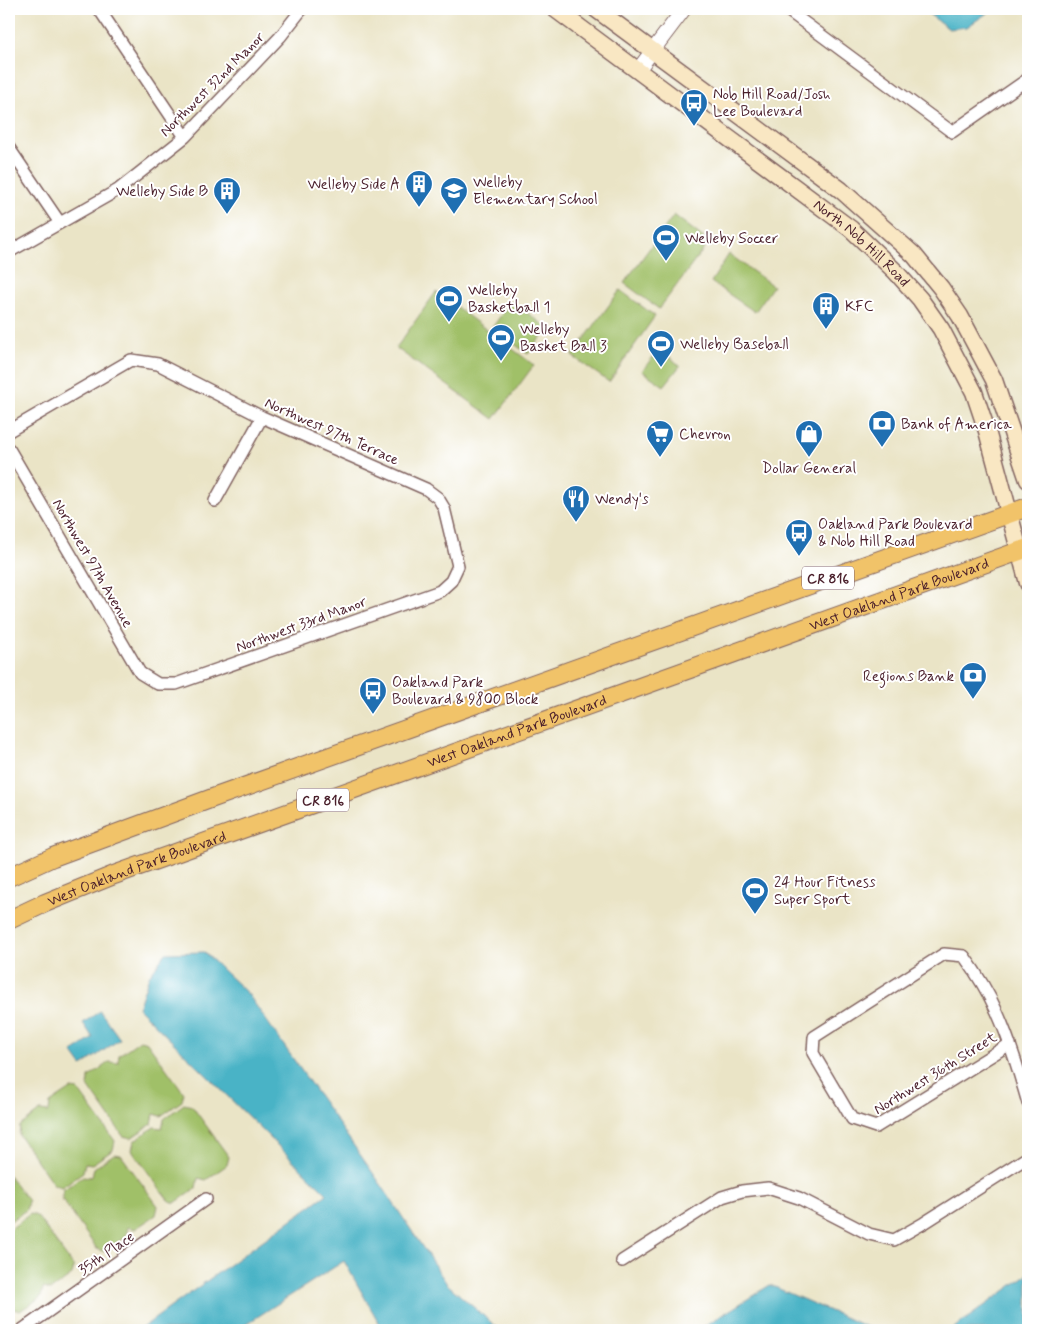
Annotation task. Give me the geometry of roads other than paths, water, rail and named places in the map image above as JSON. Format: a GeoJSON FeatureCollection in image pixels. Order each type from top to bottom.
{"type":"FeatureCollection","features":[{"type":"Feature","properties":{"kind":"main road","name":"North Nob Hill Road"},"geometry":{"type":"LineString","coordinates":[[555,9],[851,229],[895,271],[920,299],[940,329],[974,392],[1010,514],[1024,550],[1028,583]]}},
{"type":"Feature","properties":{"kind":"main road","name":"North Nob Hill Road"},"geometry":{"type":"LineString","coordinates":[[596,9],[841,190],[914,255],[941,288],[960,316],[994,380],[1028,480]]}},
{"type":"Feature","properties":{"kind":"main road","name":"CR 816"},"geometry":{"type":"LineString","coordinates":[[9,877],[53,857],[191,806],[1028,507]]}},
{"type":"Feature","properties":{"kind":"main road","name":"West Oakland Park Boulevard"},"geometry":{"type":"LineString","coordinates":[[9,920],[107,878],[437,758],[1024,550]]}},
{"type":"Feature","properties":{"kind":"street"},"geometry":{"type":"LineString","coordinates":[[99,9],[185,137]]}},
{"type":"Feature","properties":{"kind":"street","name":"Northwest 32nd Manor"},"geometry":{"type":"LineString","coordinates":[[9,252],[118,190],[185,137],[280,37],[302,9]]}},
{"type":"Feature","properties":{"kind":"street"},"geometry":{"type":"LineString","coordinates":[[638,70],[684,9]]}},
{"type":"Feature","properties":{"kind":"street"},"geometry":{"type":"LineString","coordinates":[[786,9],[952,132],[1028,79]]}},
{"type":"Feature","properties":{"kind":"street"},"geometry":{"type":"LineString","coordinates":[[9,148],[60,223]]}},
{"type":"Feature","properties":{"kind":"street","name":"Northwest 97th Terrace"},"geometry":{"type":"LineString","coordinates":[[9,432],[131,360],[158,364],[262,416],[426,489],[438,498],[444,508],[458,566],[451,581]]}},
{"type":"Feature","properties":{"kind":"street"},"geometry":{"type":"LineString","coordinates":[[215,501],[262,416]]}},
{"type":"Feature","properties":{"kind":"street","name":"Northwest 97th Avenue"},"geometry":{"type":"LineString","coordinates":[[9,449],[140,673],[158,684]]}},
{"type":"Feature","properties":{"kind":"street","name":"Northwest 33rd Manor"},"geometry":{"type":"LineString","coordinates":[[158,684],[176,684],[440,591],[451,581]]}},
{"type":"Feature","properties":{"kind":"street","name":"Northwest 36th Street"},"geometry":{"type":"LineString","coordinates":[[944,954],[964,956],[986,989],[998,1012],[1010,1044],[876,1127],[852,1119],[813,1053],[814,1037],[944,954]]}},
{"type":"Feature","properties":{"kind":"street"},"geometry":{"type":"LineString","coordinates":[[1010,1044],[1028,1103]]}},
{"type":"Feature","properties":{"kind":"street"},"geometry":{"type":"LineString","coordinates":[[622,1261],[722,1197],[742,1191],[768,1188],[799,1198],[869,1234],[894,1240],[1028,1157]]}},
{"type":"Feature","properties":{"kind":"street","name":"35th Place"},"geometry":{"type":"LineString","coordinates":[[22,1330],[206,1199]]}},
{"type":"Feature","properties":{"kind":"water"},"geometry":{"type":"Polygon","coordinates":[[[922,9],[993,9],[967,27],[949,29],[922,9]]]}},
{"type":"Feature","properties":{"kind":"water"},"geometry":{"type":"Polygon","coordinates":[[[204,952],[248,994],[382,1186],[447,1284],[500,1330],[383,1330],[344,1261],[237,1330],[139,1330],[327,1194],[138,1008],[149,976],[166,953],[204,952]]]}},
{"type":"Feature","properties":{"kind":"water"},"geometry":{"type":"Polygon","coordinates":[[[100,1011],[120,1039],[82,1066],[72,1052],[93,1038],[83,1023],[100,1011]]]}},
{"type":"Feature","properties":{"kind":"water"},"geometry":{"type":"Polygon","coordinates":[[[1028,1274],[1028,1330],[951,1330],[1028,1274]]]}},
{"type":"Feature","properties":{"kind":"water"},"geometry":{"type":"Polygon","coordinates":[[[770,1285],[874,1330],[698,1330],[770,1285]]]}},
{"type":"Feature","properties":{"kind":"place","name":"Nob Hill Road/Josh Lee Boulevard"},"geometry":{"type":"Point","coordinates":[694,127]}},
{"type":"Feature","properties":{"kind":"place","name":"Welleby Side A"},"geometry":{"type":"Point","coordinates":[419,208]}},
{"type":"Feature","properties":{"kind":"place","name":"Welleby Side B"},"geometry":{"type":"Point","coordinates":[227,215]}},
{"type":"Feature","properties":{"kind":"place","name":"Welleby Elementary School"},"geometry":{"type":"Point","coordinates":[454,215]}},
{"type":"Feature","properties":{"kind":"place","name":"Welleby Soccer"},"geometry":{"type":"Point","coordinates":[666,262]}},
{"type":"Feature","properties":{"kind":"place","name":"Welleby Basketball 1"},"geometry":{"type":"Point","coordinates":[449,323]}},
{"type":"Feature","properties":{"kind":"place","name":"KFC"},"geometry":{"type":"Point","coordinates":[826,330]}},
{"type":"Feature","properties":{"kind":"place","name":"Welleby Basket Ball 3"},"geometry":{"type":"Point","coordinates":[501,362]}},
{"type":"Feature","properties":{"kind":"place","name":"Welleby Baseball"},"geometry":{"type":"Point","coordinates":[661,368]}},
{"type":"Feature","properties":{"kind":"place","name":"Bank of America"},"geometry":{"type":"Point","coordinates":[882,448]}},
{"type":"Feature","properties":{"kind":"place","name":"Chevron"},"geometry":{"type":"Point","coordinates":[660,458]}},
{"type":"Feature","properties":{"kind":"place","name":"Dollar General"},"geometry":{"type":"Point","coordinates":[809,458]}},
{"type":"Feature","properties":{"kind":"place","name":"Wendy's"},"geometry":{"type":"Point","coordinates":[576,523]}},
{"type":"Feature","properties":{"kind":"place","name":"Oakland Park Boulevard & Nob Hill Road"},"geometry":{"type":"Point","coordinates":[799,557]}},
{"type":"Feature","properties":{"kind":"place","name":"Regions Bank"},"geometry":{"type":"Point","coordinates":[973,700]}},
{"type":"Feature","properties":{"kind":"place","name":"Oakland Park Boulevard & 9800 Block"},"geometry":{"type":"Point","coordinates":[373,715]}},
{"type":"Feature","properties":{"kind":"place","name":"24 Hour Fitness Super Sport"},"geometry":{"type":"Point","coordinates":[755,915]}}]}
